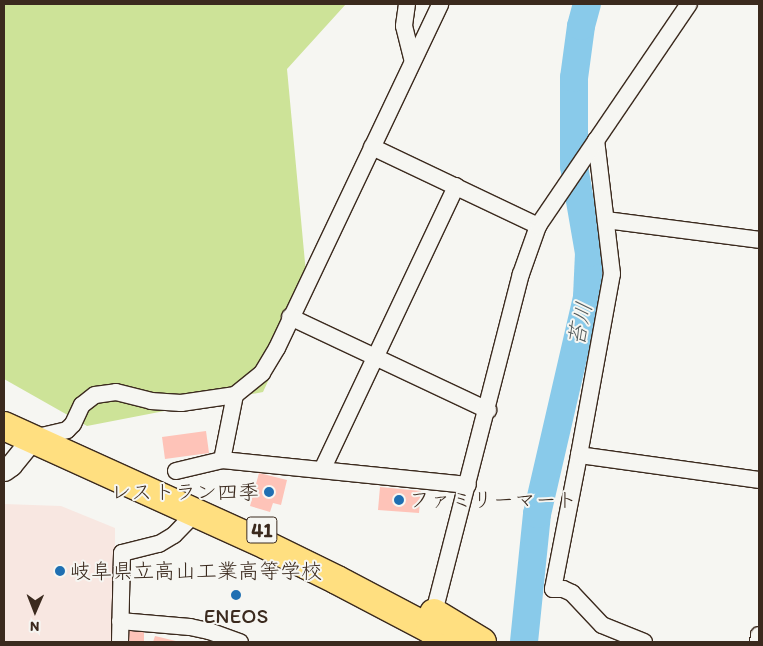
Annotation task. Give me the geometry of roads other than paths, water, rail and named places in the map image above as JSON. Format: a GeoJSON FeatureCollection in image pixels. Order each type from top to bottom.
{"type":"FeatureCollection","features":[{"type":"Feature","properties":{"kind":"highway","name":"41"},"geometry":{"type":"LineString","coordinates":[[4,426],[194,514],[275,549],[435,632],[482,642]]}},
{"type":"Feature","properties":{"kind":"highway","name":"41"},"geometry":{"type":"LineString","coordinates":[[32,439],[173,493],[286,540],[435,632]]}},
{"type":"Feature","properties":{"kind":"street"},"geometry":{"type":"LineString","coordinates":[[407,4],[404,26],[413,61]]}},
{"type":"Feature","properties":{"kind":"street"},"geometry":{"type":"LineString","coordinates":[[4,470],[11,465],[32,439],[67,430],[73,424],[82,405],[95,395],[116,392],[151,401],[182,403],[236,395],[262,373],[440,4]]}},
{"type":"Feature","properties":{"kind":"street"},"geometry":{"type":"LineString","coordinates":[[435,632],[468,485],[521,274],[538,226],[690,4]]}},
{"type":"Feature","properties":{"kind":"street"},"geometry":{"type":"LineString","coordinates":[[596,140],[612,274],[553,589],[564,589],[572,593],[602,625],[644,642]]}},
{"type":"Feature","properties":{"kind":"street"},"geometry":{"type":"LineString","coordinates":[[372,147],[538,226]]}},
{"type":"Feature","properties":{"kind":"street"},"geometry":{"type":"LineString","coordinates":[[322,470],[377,357],[456,186]]}},
{"type":"Feature","properties":{"kind":"street"},"geometry":{"type":"LineString","coordinates":[[606,220],[759,240]]}},
{"type":"Feature","properties":{"kind":"street"},"geometry":{"type":"LineString","coordinates":[[290,317],[488,410]]}},
{"type":"Feature","properties":{"kind":"street"},"geometry":{"type":"LineString","coordinates":[[222,460],[236,395]]}},
{"type":"Feature","properties":{"kind":"street"},"geometry":{"type":"LineString","coordinates":[[579,455],[759,480]]}},
{"type":"Feature","properties":{"kind":"street"},"geometry":{"type":"LineString","coordinates":[[176,471],[222,460],[468,485]]}},
{"type":"Feature","properties":{"kind":"street"},"geometry":{"type":"LineString","coordinates":[[120,642],[122,553],[159,544],[174,535],[194,514]]}},
{"type":"Feature","properties":{"kind":"street"},"geometry":{"type":"LineString","coordinates":[[120,621],[190,627],[209,631],[240,642]]}},
{"type":"Feature","properties":{"kind":"street"},"geometry":{"type":"LineString","coordinates":[[758,642],[759,634]]}},
{"type":"Feature","properties":{"kind":"waterway","name":"苔川"},"geometry":{"type":"LineString","coordinates":[[524,642],[537,514],[587,297],[589,253],[574,166],[574,78],[581,26],[587,4]]}},
{"type":"Feature","properties":{"kind":"place","name":"レストラン四季"},"geometry":{"type":"Point","coordinates":[269,492]}},
{"type":"Feature","properties":{"kind":"place","name":"ファミリーマート"},"geometry":{"type":"Point","coordinates":[399,500]}},
{"type":"Feature","properties":{"kind":"place","name":"岐阜県立高山工業高等学校"},"geometry":{"type":"Point","coordinates":[60,571]}},
{"type":"Feature","properties":{"kind":"place","name":"ENEOS"},"geometry":{"type":"Point","coordinates":[236,595]}}]}
